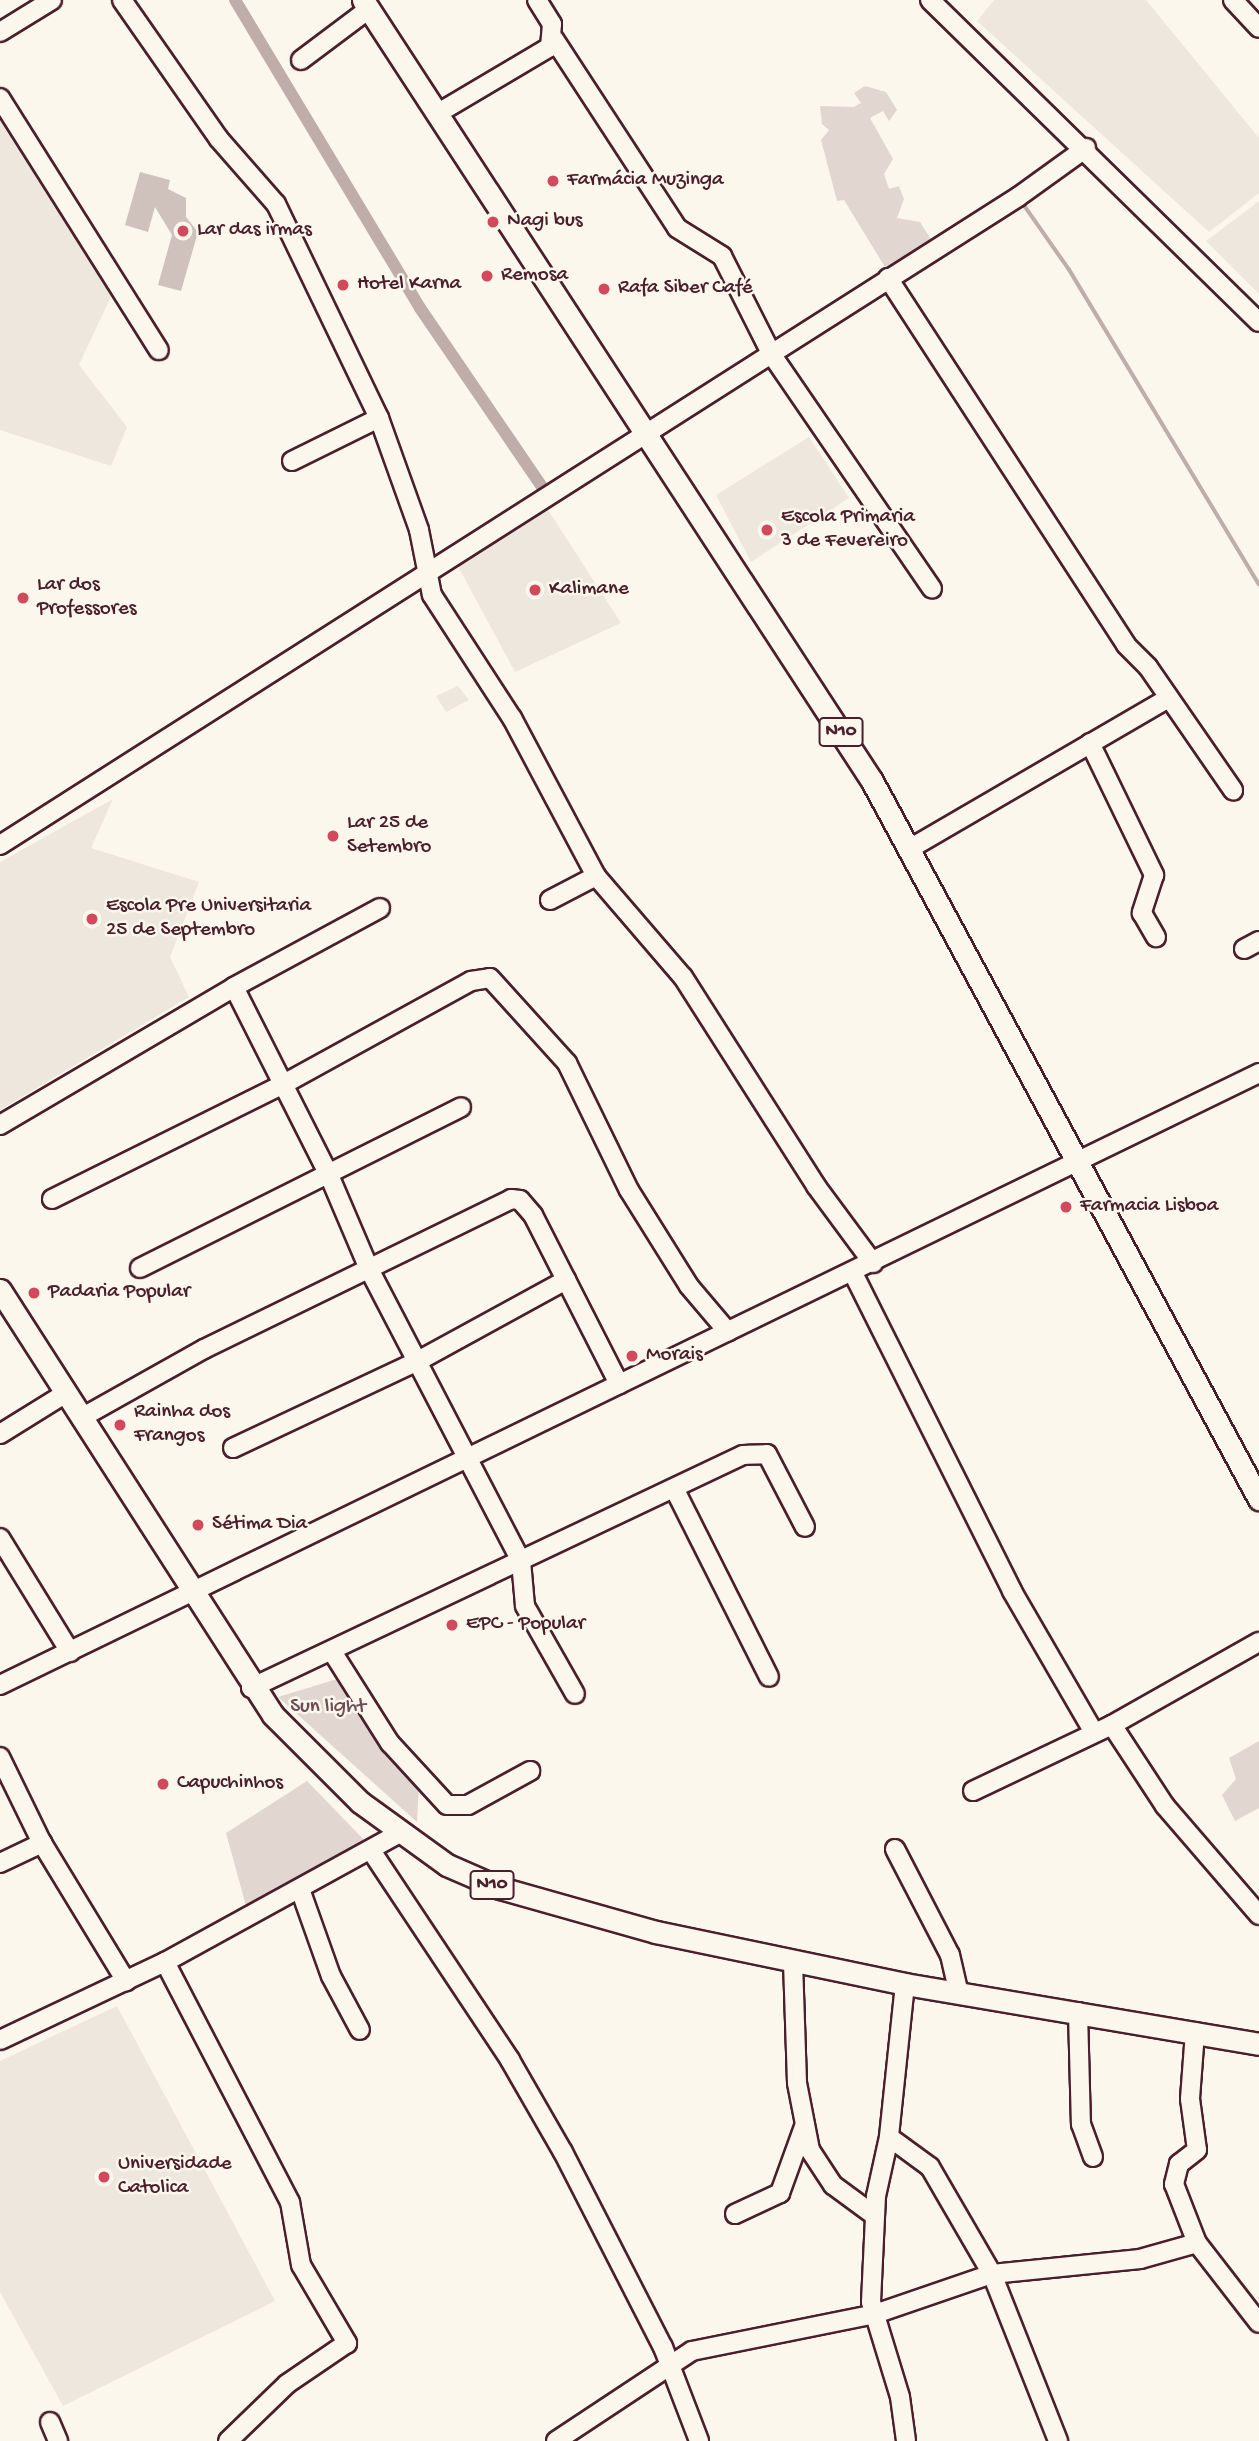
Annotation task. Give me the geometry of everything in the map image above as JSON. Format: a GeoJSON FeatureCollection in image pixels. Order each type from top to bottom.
{"type":"FeatureCollection","features":[{"type":"Feature","properties":{"kind":"main road","name":"N10"},"geometry":{"type":"LineString","coordinates":[[366,4],[440,112],[647,436],[773,625],[911,848],[1259,1499]]}},
{"type":"Feature","properties":{"kind":"main road","name":"N10"},"geometry":{"type":"LineString","coordinates":[[0,1290],[251,1688],[315,1761],[400,1833],[447,1865],[500,1888],[590,1916],[793,1962],[905,1984],[1259,2043]]}},
{"type":"Feature","properties":{"kind":"street"},"geometry":{"type":"LineString","coordinates":[[0,32],[52,0]]}},
{"type":"Feature","properties":{"kind":"street"},"geometry":{"type":"LineString","coordinates":[[122,0],[219,139],[276,204],[379,418],[419,530],[432,595],[512,718],[596,876],[683,976],[823,1196],[873,1262]]}},
{"type":"Feature","properties":{"kind":"street"},"geometry":{"type":"LineString","coordinates":[[537,0],[554,39],[677,228],[722,256],[772,355],[932,589]]}},
{"type":"Feature","properties":{"kind":"street"},"geometry":{"type":"LineString","coordinates":[[930,0],[1086,148],[1259,322]]}},
{"type":"Feature","properties":{"kind":"street"},"geometry":{"type":"LineString","coordinates":[[1233,0],[1259,28]]}},
{"type":"Feature","properties":{"kind":"street"},"geometry":{"type":"LineString","coordinates":[[301,60],[366,4]]}},
{"type":"Feature","properties":{"kind":"street"},"geometry":{"type":"LineString","coordinates":[[440,112],[544,53],[554,39]]}},
{"type":"Feature","properties":{"kind":"street"},"geometry":{"type":"LineString","coordinates":[[0,98],[159,350]]}},
{"type":"Feature","properties":{"kind":"street"},"geometry":{"type":"LineString","coordinates":[[0,845],[647,436],[888,278],[1018,197],[1086,148]]}},
{"type":"Feature","properties":{"kind":"street"},"geometry":{"type":"LineString","coordinates":[[888,278],[1126,645],[1169,698],[1233,790]]}},
{"type":"Feature","properties":{"kind":"street"},"geometry":{"type":"LineString","coordinates":[[292,461],[379,418]]}},
{"type":"Feature","properties":{"kind":"street"},"geometry":{"type":"LineString","coordinates":[[911,848],[1169,698]]}},
{"type":"Feature","properties":{"kind":"street"},"geometry":{"type":"LineString","coordinates":[[1090,743],[1154,875],[1142,913],[1157,937]]}},
{"type":"Feature","properties":{"kind":"street"},"geometry":{"type":"LineString","coordinates":[[550,900],[596,876]]}},
{"type":"Feature","properties":{"kind":"street"},"geometry":{"type":"LineString","coordinates":[[0,1125],[234,987],[380,908]]}},
{"type":"Feature","properties":{"kind":"street"},"geometry":{"type":"LineString","coordinates":[[52,1199],[282,1085],[471,981],[498,981],[567,1063],[629,1190],[689,1286],[728,1332]]}},
{"type":"Feature","properties":{"kind":"street"},"geometry":{"type":"LineString","coordinates":[[234,987],[329,1175],[369,1269],[521,1561],[524,1606],[575,1694]]}},
{"type":"Feature","properties":{"kind":"street"},"geometry":{"type":"LineString","coordinates":[[0,1685],[853,1273],[1259,1073]]}},
{"type":"Feature","properties":{"kind":"street"},"geometry":{"type":"LineString","coordinates":[[140,1268],[461,1107]]}},
{"type":"Feature","properties":{"kind":"street"},"geometry":{"type":"LineString","coordinates":[[81,1418],[204,1349],[511,1199],[525,1205],[619,1384]]}},
{"type":"Feature","properties":{"kind":"street"},"geometry":{"type":"LineString","coordinates":[[853,1273],[1006,1579],[1093,1731]]}},
{"type":"Feature","properties":{"kind":"street"},"geometry":{"type":"LineString","coordinates":[[233,1448],[418,1361],[566,1280]]}},
{"type":"Feature","properties":{"kind":"street"},"geometry":{"type":"LineString","coordinates":[[0,1434],[66,1393]]}},
{"type":"Feature","properties":{"kind":"street"},"geometry":{"type":"LineString","coordinates":[[251,1688],[334,1653],[743,1455],[763,1451],[805,1527]]}},
{"type":"Feature","properties":{"kind":"street"},"geometry":{"type":"LineString","coordinates":[[675,1490],[769,1677]]}},
{"type":"Feature","properties":{"kind":"street"},"geometry":{"type":"LineString","coordinates":[[0,1538],[70,1651]]}},
{"type":"Feature","properties":{"kind":"street"},"geometry":{"type":"LineString","coordinates":[[973,1791],[1093,1731],[1112,1725],[1259,1642]]}},
{"type":"Feature","properties":{"kind":"street"},"geometry":{"type":"LineString","coordinates":[[334,1653],[390,1744],[447,1805],[468,1805],[530,1771]]}},
{"type":"Feature","properties":{"kind":"street"},"geometry":{"type":"LineString","coordinates":[[1112,1725],[1165,1806],[1259,1915]]}},
{"type":"Feature","properties":{"kind":"street"},"geometry":{"type":"LineString","coordinates":[[0,1758],[42,1843],[126,1981]]}},
{"type":"Feature","properties":{"kind":"street"},"geometry":{"type":"LineString","coordinates":[[0,2040],[165,1962],[372,1852],[400,1833]]}},
{"type":"Feature","properties":{"kind":"street"},"geometry":{"type":"LineString","coordinates":[[0,1863],[42,1843]]}},
{"type":"Feature","properties":{"kind":"street"},"geometry":{"type":"LineString","coordinates":[[895,1849],[950,1955],[959,1993]]}},
{"type":"Feature","properties":{"kind":"street"},"geometry":{"type":"LineString","coordinates":[[372,1852],[510,2060],[670,2364],[699,2441]]}},
{"type":"Feature","properties":{"kind":"street"},"geometry":{"type":"LineString","coordinates":[[300,1889],[331,1976],[360,2030]]}},
{"type":"Feature","properties":{"kind":"street"},"geometry":{"type":"LineString","coordinates":[[165,1962],[290,2202],[301,2265],[346,2343],[287,2384],[228,2441]]}},
{"type":"Feature","properties":{"kind":"street"},"geometry":{"type":"LineString","coordinates":[[793,1962],[797,2083],[814,2160],[833,2185],[875,2216]]}},
{"type":"Feature","properties":{"kind":"street"},"geometry":{"type":"LineString","coordinates":[[905,1984],[889,2137],[875,2216],[875,2314],[900,2397],[906,2441]]}},
{"type":"Feature","properties":{"kind":"street"},"geometry":{"type":"LineString","coordinates":[[1078,2012],[1081,2124],[1093,2157]]}},
{"type":"Feature","properties":{"kind":"street"},"geometry":{"type":"LineString","coordinates":[[1195,2032],[1190,2099],[1196,2150],[1178,2164],[1174,2183],[1197,2243],[1259,2323]]}},
{"type":"Feature","properties":{"kind":"street"},"geometry":{"type":"LineString","coordinates":[[735,2214],[780,2193],[804,2124]]}},
{"type":"Feature","properties":{"kind":"street"},"geometry":{"type":"LineString","coordinates":[[889,2137],[930,2167],[992,2274],[1058,2441]]}},
{"type":"Feature","properties":{"kind":"street"},"geometry":{"type":"LineString","coordinates":[[556,2441],[692,2351],[875,2314],[992,2274],[1140,2259],[1197,2243]]}},
{"type":"Feature","properties":{"kind":"street"},"geometry":{"type":"LineString","coordinates":[[50,2422],[58,2441]]}},
{"type":"Feature","properties":{"kind":"shaded area"},"geometry":{"type":"Polygon","coordinates":[[[994,0],[1146,0],[1259,138],[1259,193],[1209,232],[977,21],[994,0]]]}},
{"type":"Feature","properties":{"kind":"shaded area"},"geometry":{"type":"Polygon","coordinates":[[[0,114],[114,290],[79,365],[127,427],[111,466],[0,430],[0,114]]]}},
{"type":"Feature","properties":{"kind":"shaded area"},"geometry":{"type":"Polygon","coordinates":[[[1259,201],[1259,294],[1206,241],[1259,201]]]}},
{"type":"Feature","properties":{"kind":"shaded area","name":"Escola Primaria 3 de Fevereiro"},"geometry":{"type":"Polygon","coordinates":[[[809,437],[849,498],[751,562],[716,495],[809,437]]]}},
{"type":"Feature","properties":{"kind":"shaded area","name":"Kalimane"},"geometry":{"type":"Polygon","coordinates":[[[548,510],[621,623],[515,672],[453,557],[548,510]]]}},
{"type":"Feature","properties":{"kind":"shaded area"},"geometry":{"type":"Polygon","coordinates":[[[458,686],[469,700],[446,712],[436,696],[458,686]]]}},
{"type":"Feature","properties":{"kind":"shaded area","name":"Escola Pre Universitaria 25 de Septembro"},"geometry":{"type":"Polygon","coordinates":[[[113,799],[91,848],[199,882],[170,957],[189,997],[0,1110],[0,862],[113,799]]]}},
{"type":"Feature","properties":{"kind":"shaded area","name":"Universidade Catolica"},"geometry":{"type":"Polygon","coordinates":[[[117,2006],[275,2301],[63,2406],[0,2292],[0,2061],[117,2006]]]}},
{"type":"Feature","properties":{"kind":"green space"},"geometry":{"type":"Polygon","coordinates":[[[865,86],[886,92],[897,110],[889,121],[883,111],[870,118],[893,159],[884,174],[889,189],[899,186],[904,199],[897,218],[920,222],[932,241],[888,272],[844,200],[837,201],[821,140],[829,130],[822,124],[820,106],[854,107],[861,103],[854,93],[865,86]]]}},
{"type":"Feature","properties":{"kind":"green space","name":"Sun light"},"geometry":{"type":"Polygon","coordinates":[[[337,1679],[419,1787],[417,1822],[278,1697],[337,1679]]]}},
{"type":"Feature","properties":{"kind":"green space"},"geometry":{"type":"Polygon","coordinates":[[[1259,1741],[1259,1808],[1235,1821],[1222,1795],[1236,1779],[1229,1758],[1259,1741]]]}},
{"type":"Feature","properties":{"kind":"green space"},"geometry":{"type":"Polygon","coordinates":[[[307,1781],[366,1842],[246,1906],[226,1833],[307,1781]]]}},
{"type":"Feature","properties":{"kind":"building","name":"Lar das irmas"},"geometry":{"type":"Polygon","coordinates":[[[140,172],[170,180],[168,189],[186,198],[186,217],[198,232],[181,291],[158,285],[172,235],[155,207],[148,232],[125,225],[140,172]]]}},
{"type":"Feature","properties":{"kind":"waterway"},"geometry":{"type":"LineString","coordinates":[[235,0],[420,308],[549,497]]}},
{"type":"Feature","properties":{"kind":"waterway"},"geometry":{"type":"LineString","coordinates":[[1022,202],[1069,269],[1259,584]]}},
{"type":"Feature","properties":{"kind":"place","name":"Farmácia Muzinga"},"geometry":{"type":"Point","coordinates":[553,181]}},
{"type":"Feature","properties":{"kind":"place","name":"Nagi bus"},"geometry":{"type":"Point","coordinates":[493,222]}},
{"type":"Feature","properties":{"kind":"place","name":"Lar das irmas"},"geometry":{"type":"Point","coordinates":[183,231]}},
{"type":"Feature","properties":{"kind":"place","name":"Remosa"},"geometry":{"type":"Point","coordinates":[487,276]}},
{"type":"Feature","properties":{"kind":"place","name":"Hotel Karna"},"geometry":{"type":"Point","coordinates":[343,285]}},
{"type":"Feature","properties":{"kind":"place","name":"Rafa Siber Café"},"geometry":{"type":"Point","coordinates":[604,289]}},
{"type":"Feature","properties":{"kind":"place","name":"Escola Primaria 3 de Fevereiro"},"geometry":{"type":"Point","coordinates":[767,530]}},
{"type":"Feature","properties":{"kind":"place","name":"Kalimane"},"geometry":{"type":"Point","coordinates":[535,590]}},
{"type":"Feature","properties":{"kind":"place","name":"Lar dos Professores"},"geometry":{"type":"Point","coordinates":[23,598]}},
{"type":"Feature","properties":{"kind":"place","name":"Lar 25 de Setembro"},"geometry":{"type":"Point","coordinates":[333,836]}},
{"type":"Feature","properties":{"kind":"place","name":"Escola Pre Universitaria 25 de Septembro"},"geometry":{"type":"Point","coordinates":[92,919]}},
{"type":"Feature","properties":{"kind":"place","name":"Farmacia Lisboa"},"geometry":{"type":"Point","coordinates":[1066,1207]}},
{"type":"Feature","properties":{"kind":"place","name":"Padaria Popular"},"geometry":{"type":"Point","coordinates":[34,1293]}},
{"type":"Feature","properties":{"kind":"place","name":"Morais"},"geometry":{"type":"Point","coordinates":[632,1356]}},
{"type":"Feature","properties":{"kind":"place","name":"Rainha dos Frangos"},"geometry":{"type":"Point","coordinates":[120,1425]}},
{"type":"Feature","properties":{"kind":"place","name":"Sétima Dia"},"geometry":{"type":"Point","coordinates":[198,1525]}},
{"type":"Feature","properties":{"kind":"place","name":"EPC - Popular"},"geometry":{"type":"Point","coordinates":[452,1625]}},
{"type":"Feature","properties":{"kind":"place","name":"Capuchinhos"},"geometry":{"type":"Point","coordinates":[163,1784]}},
{"type":"Feature","properties":{"kind":"place","name":"Universidade Catolica"},"geometry":{"type":"Point","coordinates":[104,2177]}}]}
